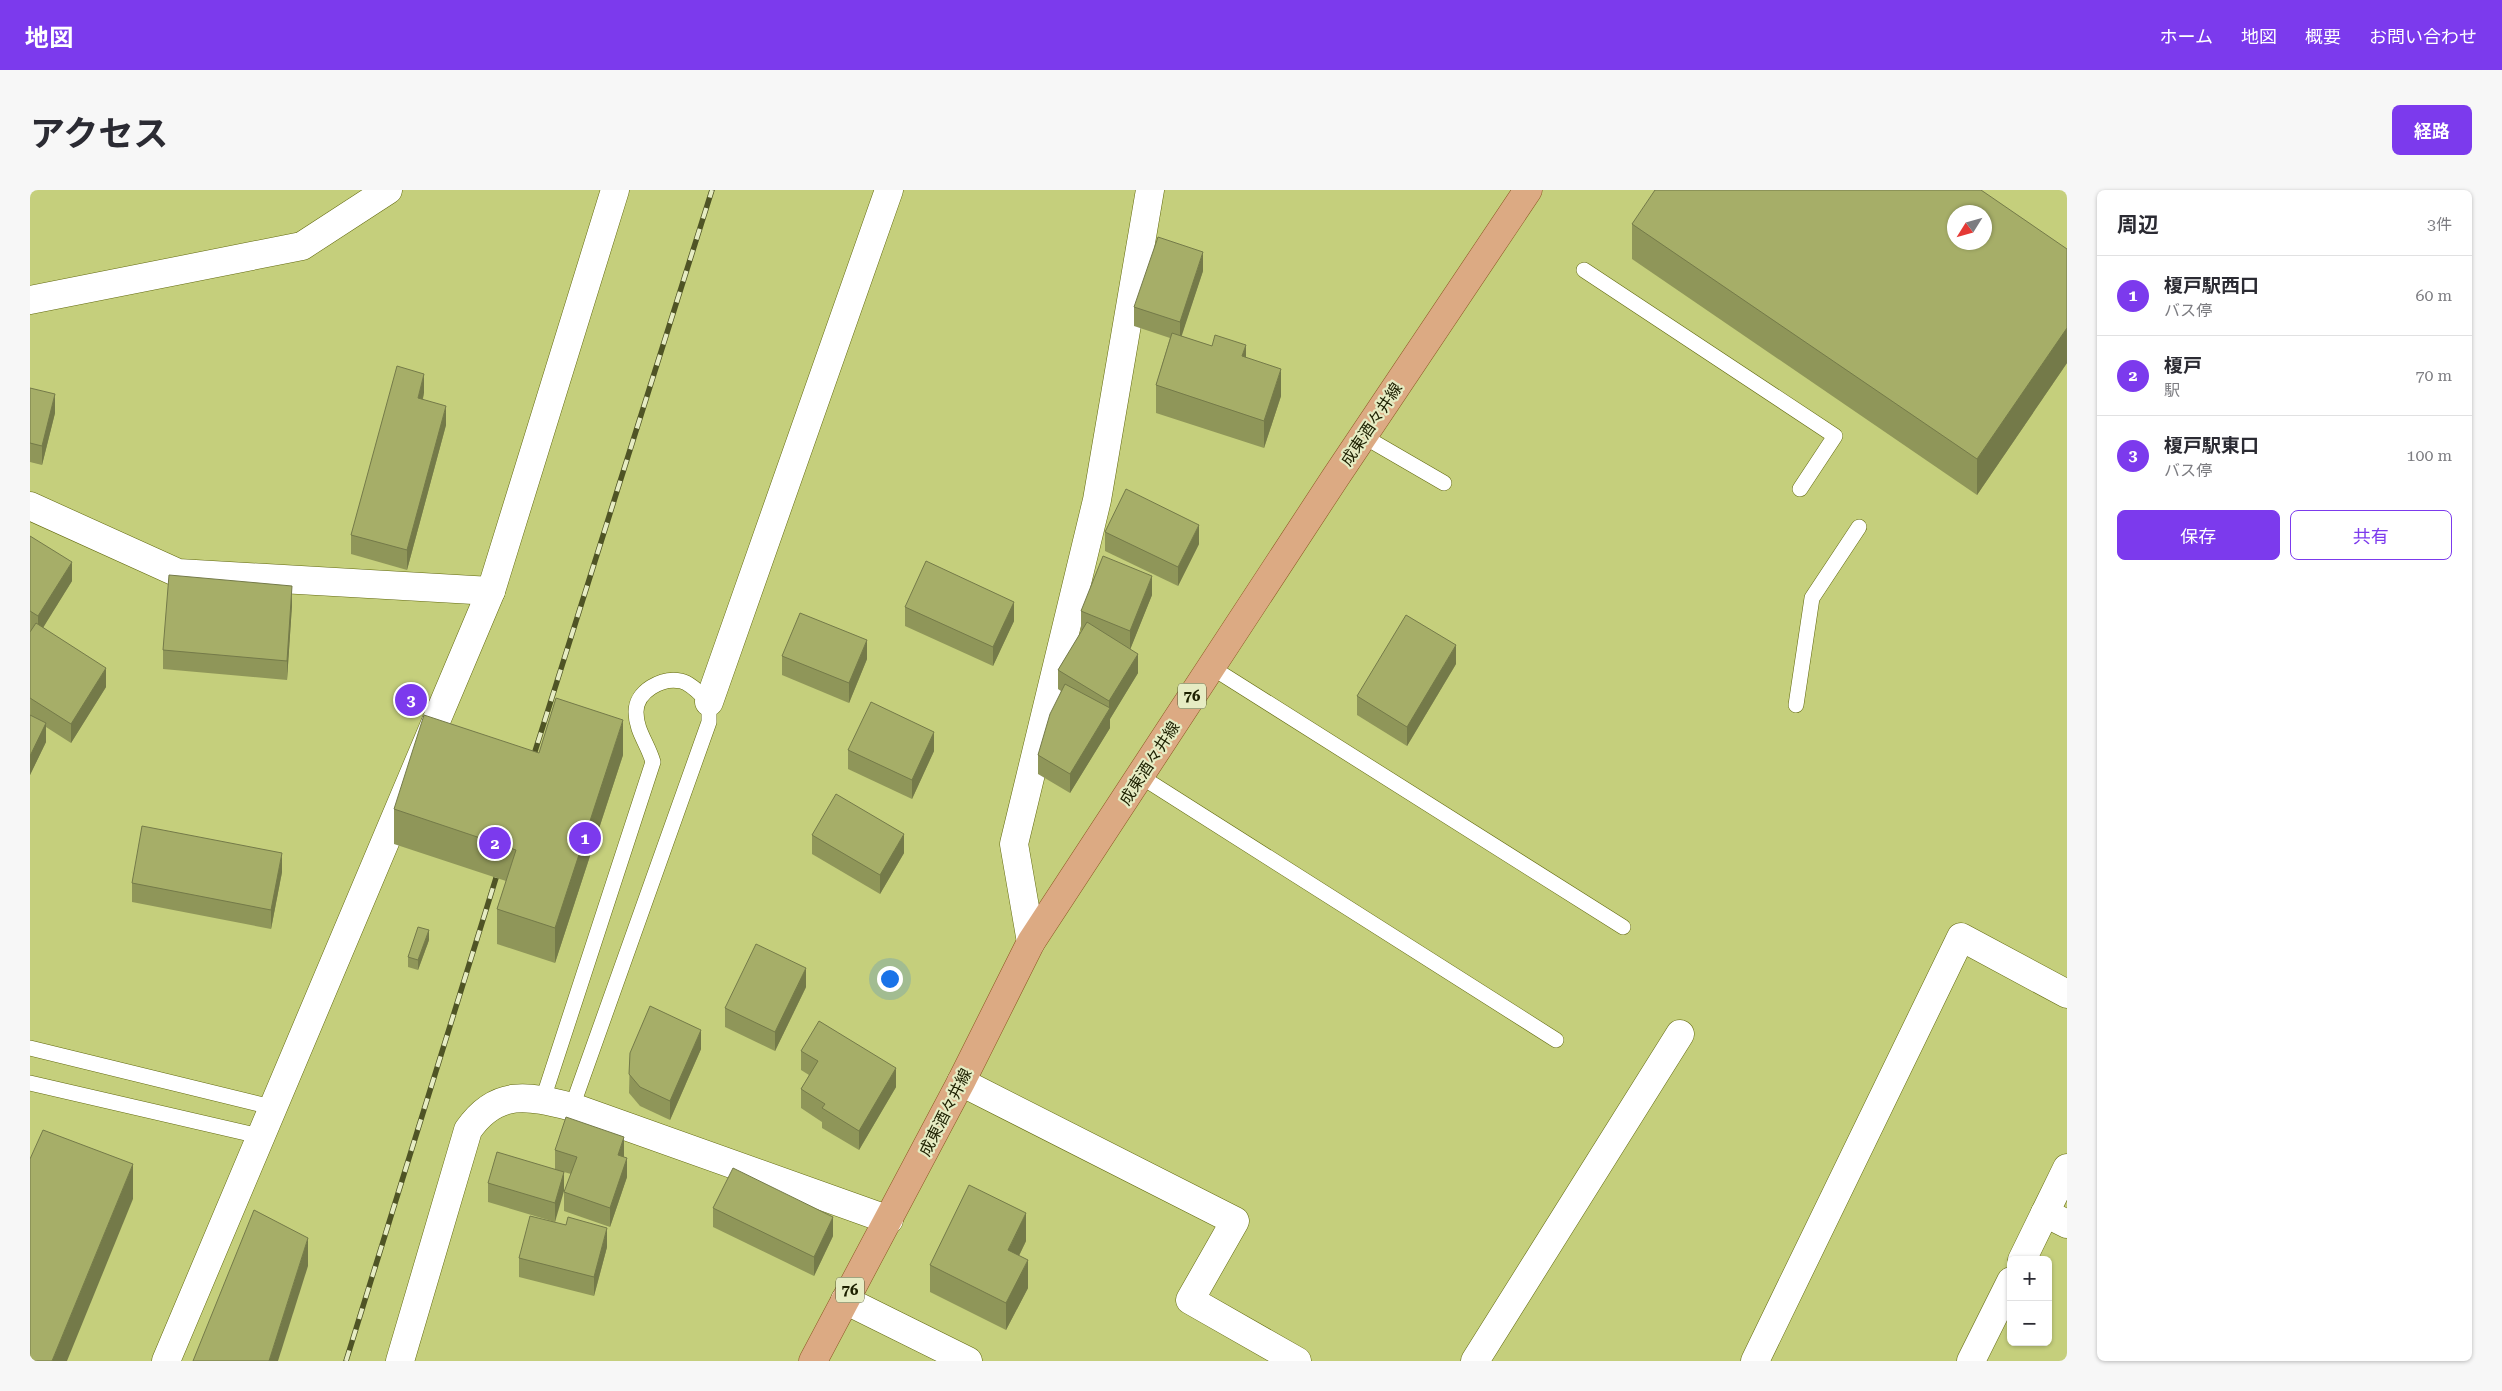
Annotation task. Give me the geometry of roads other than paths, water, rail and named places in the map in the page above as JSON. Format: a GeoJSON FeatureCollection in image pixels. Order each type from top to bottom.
{"type":"FeatureCollection","features":[{"type":"Feature","properties":{"kind":"main road","name":"成東酒々井線"},"geometry":{"type":"LineString","coordinates":[[813,1361],[961,1082],[1031,942],[1363,436],[1528,190]]}},
{"type":"Feature","properties":{"kind":"street"},"geometry":{"type":"LineString","coordinates":[[30,300],[302,246],[388,190]]}},
{"type":"Feature","properties":{"kind":"street"},"geometry":{"type":"LineString","coordinates":[[166,1361],[259,1136],[491,591],[615,190]]}},
{"type":"Feature","properties":{"kind":"street"},"geometry":{"type":"LineString","coordinates":[[709,702],[889,190]]}},
{"type":"Feature","properties":{"kind":"street"},"geometry":{"type":"LineString","coordinates":[[1031,942],[1014,844],[1097,500],[1150,190]]}},
{"type":"Feature","properties":{"kind":"street"},"geometry":{"type":"LineString","coordinates":[[30,506],[178,572],[491,591]]}},
{"type":"Feature","properties":{"kind":"street"},"geometry":{"type":"LineString","coordinates":[[1755,1361],[1961,937],[2067,994]]}},
{"type":"Feature","properties":{"kind":"street"},"geometry":{"type":"LineString","coordinates":[[1475,1361],[1680,1034]]}},
{"type":"Feature","properties":{"kind":"street"},"geometry":{"type":"LineString","coordinates":[[961,1082],[1235,1221],[1190,1300],[1297,1361]]}},
{"type":"Feature","properties":{"kind":"street"},"geometry":{"type":"LineString","coordinates":[[400,1361],[468,1130],[477,1117],[496,1104],[517,1096],[572,1107],[888,1220]]}},
{"type":"Feature","properties":{"kind":"street"},"geometry":{"type":"LineString","coordinates":[[2025,1256],[2056,1218],[2067,1168]]}},
{"type":"Feature","properties":{"kind":"street"},"geometry":{"type":"LineString","coordinates":[[1971,1361],[2007,1290]]}},
{"type":"Feature","properties":{"kind":"street"},"geometry":{"type":"LineString","coordinates":[[845,1300],[968,1361]]}},
{"type":"Feature","properties":{"kind":"lane"},"geometry":{"type":"LineString","coordinates":[[1584,270],[1835,436],[1800,488]]}},
{"type":"Feature","properties":{"kind":"lane"},"geometry":{"type":"LineString","coordinates":[[1363,436],[1444,483]]}},
{"type":"Feature","properties":{"kind":"lane"},"geometry":{"type":"LineString","coordinates":[[1796,705],[1812,598],[1858,527]]}},
{"type":"Feature","properties":{"kind":"lane"},"geometry":{"type":"LineString","coordinates":[[1211,667],[1623,927]]}},
{"type":"Feature","properties":{"kind":"lane"},"geometry":{"type":"LineString","coordinates":[[543,1100],[653,762],[648,745],[638,730],[636,710],[643,693],[664,680],[683,681],[709,702],[709,722],[572,1107]]}},
{"type":"Feature","properties":{"kind":"lane"},"geometry":{"type":"LineString","coordinates":[[1140,776],[1556,1040]]}},
{"type":"Feature","properties":{"kind":"lane"},"geometry":{"type":"LineString","coordinates":[[30,1048],[271,1108]]}},
{"type":"Feature","properties":{"kind":"lane"},"geometry":{"type":"LineString","coordinates":[[30,1083],[259,1136]]}},
{"type":"Feature","properties":{"kind":"railway"},"geometry":{"type":"LineString","coordinates":[[531,764],[712,190]]}},
{"type":"Feature","properties":{"kind":"railway"},"geometry":{"type":"LineString","coordinates":[[346,1361],[500,865]]}},
{"type":"Feature","properties":{"kind":"place","name":"榎戸駅東口"},"geometry":{"type":"Point","coordinates":[411,700]}},
{"type":"Feature","properties":{"kind":"place","name":"榎戸駅西口"},"geometry":{"type":"Point","coordinates":[585,838]}},
{"type":"Feature","properties":{"kind":"place","name":"榎戸"},"geometry":{"type":"Point","coordinates":[495,843]}}]}
